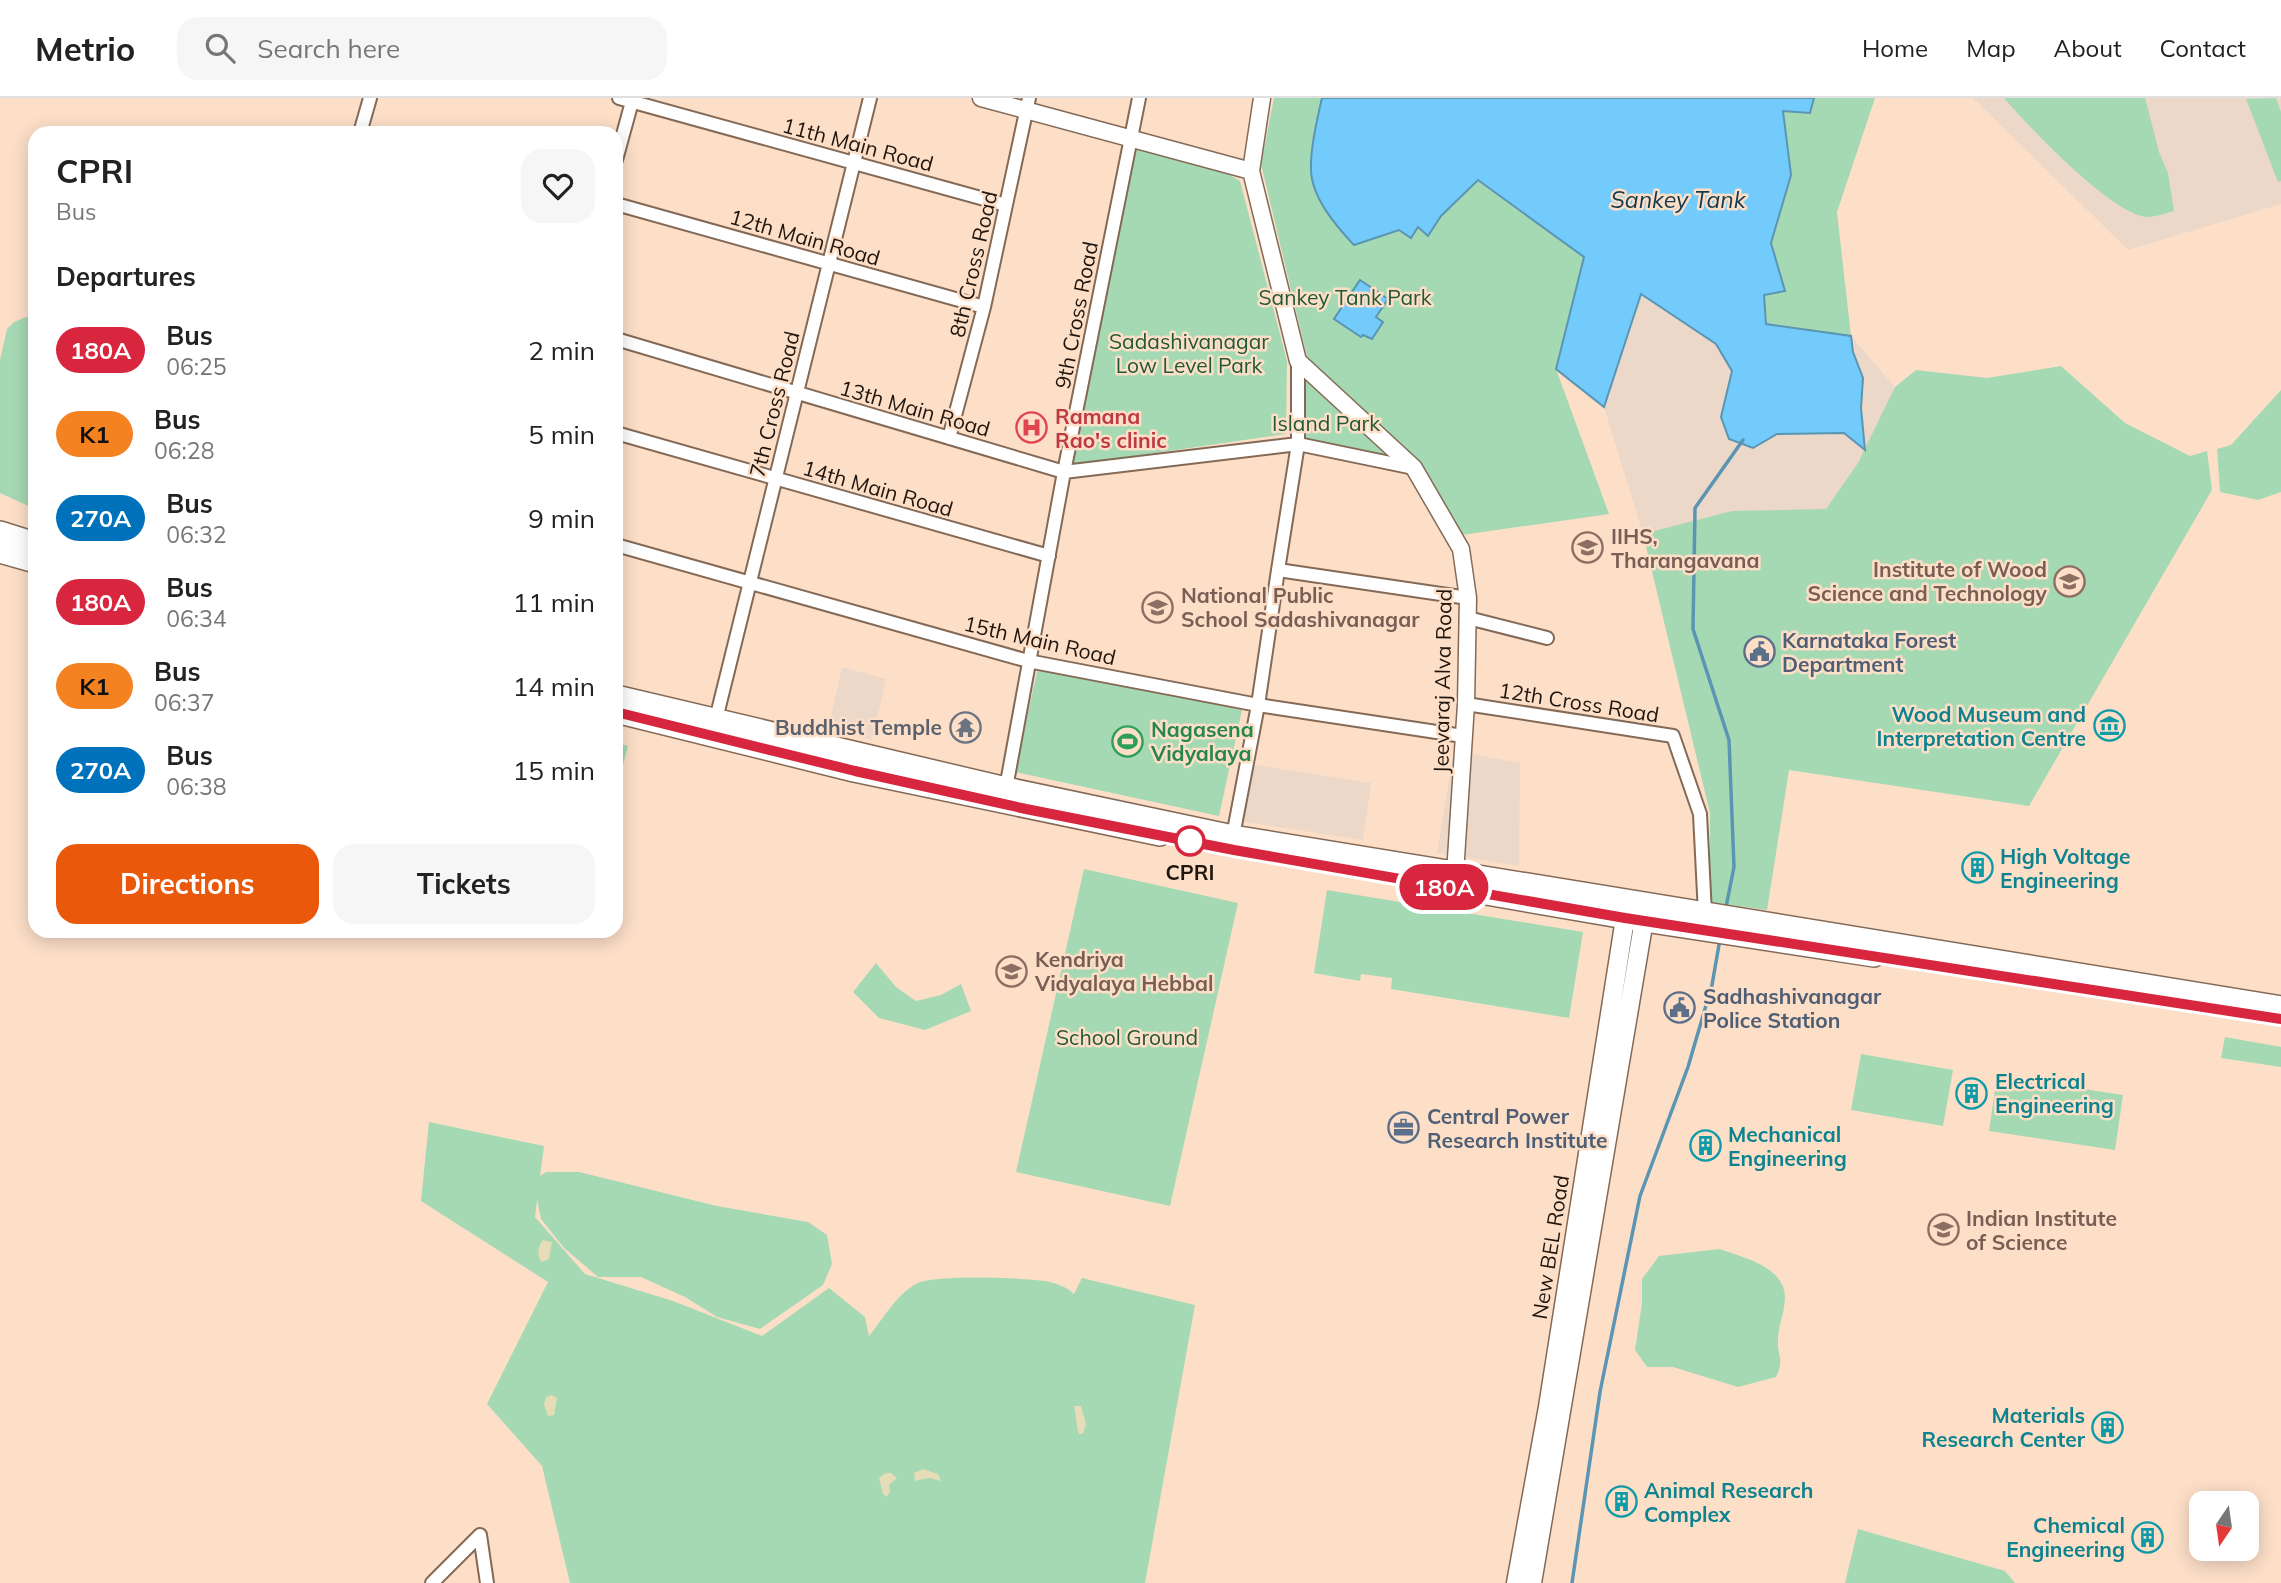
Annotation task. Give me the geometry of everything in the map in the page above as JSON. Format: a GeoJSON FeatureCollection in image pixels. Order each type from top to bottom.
{"type":"FeatureCollection","features":[{"type":"Feature","properties":{"kind":"highway"},"geometry":{"type":"LineString","coordinates":[[0,533],[28,540]]}},
{"type":"Feature","properties":{"kind":"highway"},"geometry":{"type":"LineString","coordinates":[[0,552],[28,560]]}},
{"type":"Feature","properties":{"kind":"highway"},"geometry":{"type":"LineString","coordinates":[[623,698],[1006,788],[1234,836],[1456,866],[1636,911]]}},
{"type":"Feature","properties":{"kind":"highway"},"geometry":{"type":"LineString","coordinates":[[623,714],[788,755],[1026,809],[1234,850],[2281,1007]]}},
{"type":"Feature","properties":{"kind":"highway"},"geometry":{"type":"LineString","coordinates":[[1719,923],[2281,1018]]}},
{"type":"Feature","properties":{"kind":"main road","name":"New BEL Road"},"geometry":{"type":"LineString","coordinates":[[1516,1583],[1636,911]]}},
{"type":"Feature","properties":{"kind":"main road","name":"New BEL Road"},"geometry":{"type":"LineString","coordinates":[[1532,1583],[1636,911]]}},
{"type":"Feature","properties":{"kind":"street"},"geometry":{"type":"LineString","coordinates":[[364,126],[370,98]]}},
{"type":"Feature","properties":{"kind":"street","name":"11th Main Road"},"geometry":{"type":"LineString","coordinates":[[619,98],[1006,205]]}},
{"type":"Feature","properties":{"kind":"street","name":"7th Cross Road"},"geometry":{"type":"LineString","coordinates":[[716,719],[870,98]]}},
{"type":"Feature","properties":{"kind":"street"},"geometry":{"type":"LineString","coordinates":[[981,98],[1028,104],[1130,140],[1251,171]]}},
{"type":"Feature","properties":{"kind":"street","name":"9th Cross Road"},"geometry":{"type":"LineString","coordinates":[[1006,788],[1028,661],[1139,98]]}},
{"type":"Feature","properties":{"kind":"street"},"geometry":{"type":"LineString","coordinates":[[1234,836],[1258,705],[1297,444],[1298,361],[1251,171],[1262,98]]}},
{"type":"Feature","properties":{"kind":"street"},"geometry":{"type":"LineString","coordinates":[[623,135],[633,100]]}},
{"type":"Feature","properties":{"kind":"street","name":"8th Cross Road"},"geometry":{"type":"LineString","coordinates":[[949,438],[984,307],[1028,104]]}},
{"type":"Feature","properties":{"kind":"street","name":"12th Main Road"},"geometry":{"type":"LineString","coordinates":[[623,206],[984,307]]}},
{"type":"Feature","properties":{"kind":"street","name":"13th Main Road"},"geometry":{"type":"LineString","coordinates":[[623,341],[1065,472],[1297,444],[1414,468]]}},
{"type":"Feature","properties":{"kind":"street","name":"Jeevaraj Alva Road"},"geometry":{"type":"LineString","coordinates":[[1298,361],[1414,468],[1461,550],[1468,618],[1466,704],[1456,866]]}},
{"type":"Feature","properties":{"kind":"street","name":"14th Main Road"},"geometry":{"type":"LineString","coordinates":[[623,435],[1049,556]]}},
{"type":"Feature","properties":{"kind":"street","name":"15th Main Road"},"geometry":{"type":"LineString","coordinates":[[623,547],[1028,661],[1258,705],[1463,736]]}},
{"type":"Feature","properties":{"kind":"street"},"geometry":{"type":"LineString","coordinates":[[1278,570],[1468,598]]}},
{"type":"Feature","properties":{"kind":"street"},"geometry":{"type":"LineString","coordinates":[[1468,618],[1548,638]]}},
{"type":"Feature","properties":{"kind":"street","name":"12th Cross Road"},"geometry":{"type":"LineString","coordinates":[[1466,704],[1673,736],[1700,814],[1719,923]]}},
{"type":"Feature","properties":{"kind":"street"},"geometry":{"type":"LineString","coordinates":[[432,1583],[480,1535],[487,1583]]}},
{"type":"Feature","properties":{"kind":"shaded area"},"geometry":{"type":"Polygon","coordinates":[[[1973,98],[2281,98],[2281,204],[2128,250],[1973,98]]]}},
{"type":"Feature","properties":{"kind":"shaded area","name":"Karnataka Forest Department"},"geometry":{"type":"Polygon","coordinates":[[[1640,294],[1716,344],[1732,370],[1766,324],[1851,336],[1895,387],[1824,775],[1789,770],[1767,910],[1710,902],[1710,813],[1643,534],[1604,407],[1640,294]]]}},
{"type":"Feature","properties":{"kind":"shaded area"},"geometry":{"type":"Polygon","coordinates":[[[842,667],[886,679],[872,740],[828,729],[842,667]]]}},
{"type":"Feature","properties":{"kind":"shaded area"},"geometry":{"type":"Polygon","coordinates":[[[1454,751],[1520,763],[1519,866],[1437,853],[1454,751]]]}},
{"type":"Feature","properties":{"kind":"shaded area"},"geometry":{"type":"Polygon","coordinates":[[[1249,764],[1371,783],[1363,840],[1239,821],[1249,764]]]}},
{"type":"Feature","properties":{"kind":"green space","name":"Sankey Tank Park"},"geometry":{"type":"Polygon","coordinates":[[[1274,98],[1322,98],[1312,152],[1312,180],[1326,210],[1354,245],[1399,230],[1418,227],[1428,236],[1441,216],[1478,179],[1584,257],[1556,369],[1609,514],[1462,535],[1419,461],[1307,357],[1261,164],[1274,98]]]}},
{"type":"Feature","properties":{"kind":"green space"},"geometry":{"type":"Polygon","coordinates":[[[1814,98],[1875,98],[1837,212],[1851,336],[1766,324],[1763,295],[1785,291],[1771,243],[1791,175],[1782,110],[1810,113],[1814,98]]]}},
{"type":"Feature","properties":{"kind":"green space"},"geometry":{"type":"Polygon","coordinates":[[[2004,98],[2145,98],[2159,152],[2168,173],[2174,211],[2147,217],[2113,202],[2071,167],[2004,98]]]}},
{"type":"Feature","properties":{"kind":"green space"},"geometry":{"type":"Polygon","coordinates":[[[2276,98],[2281,112],[2281,181],[2278,182],[2246,99],[2276,98]]]}},
{"type":"Feature","properties":{"kind":"green space","name":"Sadashivanagar Low Level Park"},"geometry":{"type":"Polygon","coordinates":[[[1135,148],[1228,174],[1240,181],[1287,361],[1286,434],[1073,465],[1135,148]]]}},
{"type":"Feature","properties":{"kind":"green space"},"geometry":{"type":"Polygon","coordinates":[[[28,316],[28,506],[0,493],[0,360],[7,329],[14,322],[28,316]]]}},
{"type":"Feature","properties":{"kind":"green space","name":"Island Park"},"geometry":{"type":"Polygon","coordinates":[[[1298,361],[1414,468],[1298,444],[1298,361]]]}},
{"type":"Feature","properties":{"kind":"green space"},"geometry":{"type":"Polygon","coordinates":[[[2061,366],[2125,423],[2190,456],[2207,451],[2212,490],[2029,806],[1789,770],[1767,910],[1710,902],[1710,813],[1643,534],[1732,511],[1826,509],[1858,463],[1895,387],[1916,370],[1987,378],[2061,366]]]}},
{"type":"Feature","properties":{"kind":"green space"},"geometry":{"type":"Polygon","coordinates":[[[2281,390],[2281,492],[2258,500],[2220,492],[2217,449],[2231,445],[2281,390]]]}},
{"type":"Feature","properties":{"kind":"green space","name":"Nagasena Vidyalaya"},"geometry":{"type":"Polygon","coordinates":[[[1038,667],[1242,710],[1219,816],[1015,772],[1038,667]]]}},
{"type":"Feature","properties":{"kind":"green space"},"geometry":{"type":"Polygon","coordinates":[[[623,745],[628,746],[623,765],[623,745]]]}},
{"type":"Feature","properties":{"kind":"green space","name":"School Ground"},"geometry":{"type":"Polygon","coordinates":[[[1084,869],[1238,903],[1170,1206],[1016,1172],[1084,869]]]}},
{"type":"Feature","properties":{"kind":"green space"},"geometry":{"type":"Polygon","coordinates":[[[1327,890],[1583,932],[1569,1018],[1391,989],[1392,978],[1361,974],[1360,981],[1314,973],[1327,890]]]}},
{"type":"Feature","properties":{"kind":"green space"},"geometry":{"type":"Polygon","coordinates":[[[876,963],[896,987],[916,1001],[941,995],[961,984],[971,1011],[925,1030],[879,1018],[853,992],[876,963]]]}},
{"type":"Feature","properties":{"kind":"green space"},"geometry":{"type":"Polygon","coordinates":[[[2225,1037],[2281,1047],[2281,1067],[2221,1058],[2225,1037]]]}},
{"type":"Feature","properties":{"kind":"green space"},"geometry":{"type":"Polygon","coordinates":[[[1861,1054],[1953,1070],[1943,1126],[1851,1110],[1861,1054]]]}},
{"type":"Feature","properties":{"kind":"green space"},"geometry":{"type":"Polygon","coordinates":[[[1997,1076],[2123,1095],[2115,1150],[1989,1131],[1997,1076]]]}},
{"type":"Feature","properties":{"kind":"green space"},"geometry":{"type":"Polygon","coordinates":[[[429,1122],[544,1146],[540,1176],[546,1172],[579,1172],[717,1206],[808,1222],[827,1235],[832,1264],[823,1285],[760,1329],[717,1317],[685,1297],[641,1277],[598,1277],[564,1248],[541,1219],[537,1200],[535,1217],[585,1274],[673,1301],[762,1336],[829,1288],[865,1317],[869,1336],[896,1300],[909,1288],[926,1281],[941,1279],[999,1278],[1045,1281],[1068,1289],[1074,1294],[1082,1278],[1195,1305],[1145,1583],[570,1583],[542,1466],[487,1404],[548,1282],[421,1201],[429,1122]]]}},
{"type":"Feature","properties":{"kind":"green space"},"geometry":{"type":"Polygon","coordinates":[[[1719,1249],[1760,1264],[1770,1270],[1783,1286],[1785,1303],[1779,1329],[1780,1361],[1776,1377],[1738,1387],[1673,1367],[1647,1367],[1635,1350],[1642,1303],[1642,1279],[1659,1256],[1719,1249]]]}},
{"type":"Feature","properties":{"kind":"green space"},"geometry":{"type":"Polygon","coordinates":[[[1858,1529],[2005,1571],[2015,1583],[1845,1583],[1858,1529]]]}},
{"type":"Feature","properties":{"kind":"sand"},"geometry":{"type":"Polygon","coordinates":[[[543,1240],[552,1242],[549,1259],[542,1262],[538,1251],[543,1240]]]}},
{"type":"Feature","properties":{"kind":"sand"},"geometry":{"type":"Polygon","coordinates":[[[552,1395],[557,1398],[554,1415],[548,1416],[544,1405],[546,1397],[552,1395]]]}},
{"type":"Feature","properties":{"kind":"sand"},"geometry":{"type":"Polygon","coordinates":[[[1074,1406],[1081,1406],[1086,1424],[1083,1434],[1078,1431],[1074,1406]]]}},
{"type":"Feature","properties":{"kind":"sand"},"geometry":{"type":"Polygon","coordinates":[[[923,1469],[938,1474],[941,1481],[929,1478],[915,1481],[914,1473],[923,1469]]]}},
{"type":"Feature","properties":{"kind":"sand"},"geometry":{"type":"Polygon","coordinates":[[[886,1473],[897,1478],[889,1485],[887,1497],[883,1494],[879,1478],[886,1473]]]}},
{"type":"Feature","properties":{"kind":"water","name":"Sankey Tank"},"geometry":{"type":"Polygon","coordinates":[[[1322,98],[1814,98],[1810,113],[1783,111],[1791,175],[1771,243],[1785,291],[1764,295],[1766,324],[1851,336],[1853,352],[1863,378],[1861,408],[1865,450],[1844,433],[1777,434],[1753,448],[1729,439],[1721,417],[1732,371],[1716,344],[1641,294],[1604,407],[1556,369],[1584,257],[1478,180],[1441,216],[1428,236],[1418,227],[1411,238],[1399,230],[1354,245],[1326,210],[1312,180],[1314,134],[1322,98]]]}},
{"type":"Feature","properties":{"kind":"water"},"geometry":{"type":"Polygon","coordinates":[[[1360,280],[1388,299],[1376,317],[1383,322],[1372,339],[1363,335],[1361,337],[1334,319],[1360,280]]]}},
{"type":"Feature","properties":{"kind":"waterway"},"geometry":{"type":"LineString","coordinates":[[1726,907],[1734,867],[1729,740],[1693,629],[1695,508],[1743,440]]}},
{"type":"Feature","properties":{"kind":"waterway"},"geometry":{"type":"LineString","coordinates":[[1572,1583],[1600,1392],[1640,1196],[1688,1067],[1712,985],[1720,939]]}},
{"type":"Feature","properties":{"kind":"bus line","name":"180A"},"geometry":{"type":"LineString","coordinates":[[623,714],[855,771],[1026,809],[1234,850],[1625,918],[2281,1019]]}},
{"type":"Feature","properties":{"kind":"place","name":"Ramana Rao's clinic"},"geometry":{"type":"Point","coordinates":[1032,428]}},
{"type":"Feature","properties":{"kind":"place","name":"IIHS, Tharangavana"},"geometry":{"type":"Point","coordinates":[1588,548]}},
{"type":"Feature","properties":{"kind":"place","name":"Institute of Wood Science and Technology"},"geometry":{"type":"Point","coordinates":[2070,581]}},
{"type":"Feature","properties":{"kind":"place","name":"National Public School Sadashivanagar"},"geometry":{"type":"Point","coordinates":[1158,607]}},
{"type":"Feature","properties":{"kind":"place","name":"Karnataka Forest Department"},"geometry":{"type":"Point","coordinates":[1759,652]}},
{"type":"Feature","properties":{"kind":"place","name":"Wood Museum and Interpretation Centre"},"geometry":{"type":"Point","coordinates":[2109,726]}},
{"type":"Feature","properties":{"kind":"place","name":"Buddhist Temple"},"geometry":{"type":"Point","coordinates":[965,727]}},
{"type":"Feature","properties":{"kind":"place","name":"Nagasena Vidyalaya"},"geometry":{"type":"Point","coordinates":[1128,741]}},
{"type":"Feature","properties":{"kind":"place","name":"CPRI"},"geometry":{"type":"Point","coordinates":[1190,841]}},
{"type":"Feature","properties":{"kind":"place","name":"High Voltage Engineering"},"geometry":{"type":"Point","coordinates":[1977,868]}},
{"type":"Feature","properties":{"kind":"place","name":"Kendriya Vidyalaya Hebbal"},"geometry":{"type":"Point","coordinates":[1012,971]}},
{"type":"Feature","properties":{"kind":"place","name":"Sadhashivanagar Police Station"},"geometry":{"type":"Point","coordinates":[1680,1008]}},
{"type":"Feature","properties":{"kind":"place","name":"Electrical Engineering"},"geometry":{"type":"Point","coordinates":[1972,1093]}},
{"type":"Feature","properties":{"kind":"place","name":"Central Power Research Institute"},"geometry":{"type":"Point","coordinates":[1404,1128]}},
{"type":"Feature","properties":{"kind":"place","name":"Mechanical Engineering"},"geometry":{"type":"Point","coordinates":[1705,1146]}},
{"type":"Feature","properties":{"kind":"place","name":"Indian Institute of Science"},"geometry":{"type":"Point","coordinates":[1943,1230]}},
{"type":"Feature","properties":{"kind":"place","name":"Materials Research Center"},"geometry":{"type":"Point","coordinates":[2108,1427]}},
{"type":"Feature","properties":{"kind":"place","name":"Animal Research Complex"},"geometry":{"type":"Point","coordinates":[1621,1502]}},
{"type":"Feature","properties":{"kind":"place","name":"Chemical Engineering"},"geometry":{"type":"Point","coordinates":[2148,1537]}}]}
